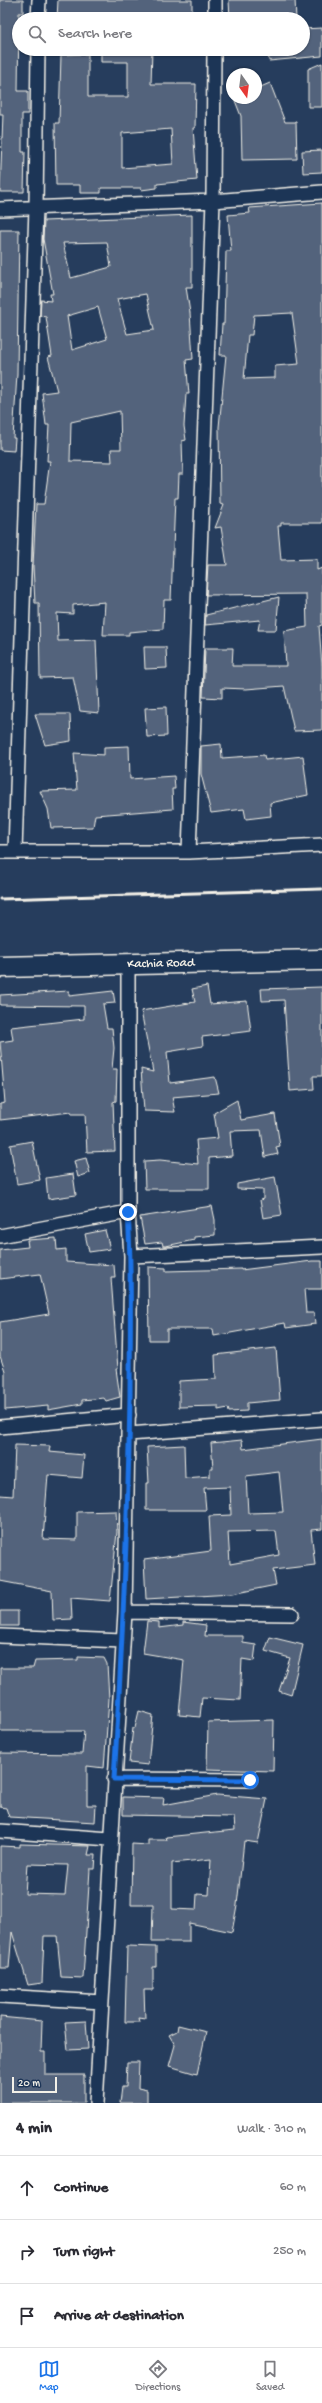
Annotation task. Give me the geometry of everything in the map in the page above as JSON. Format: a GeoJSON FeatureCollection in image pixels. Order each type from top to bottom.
{"type":"FeatureCollection","features":[{"type":"Feature","properties":{"kind":"main road","name":"Kachia Road"},"geometry":{"type":"LineString","coordinates":[[0,967],[128,963],[322,960]]}},
{"type":"Feature","properties":{"kind":"street"},"geometry":{"type":"LineString","coordinates":[[38,12],[39,0]]}},
{"type":"Feature","properties":{"kind":"street"},"geometry":{"type":"LineString","coordinates":[[215,0],[215,12]]}},
{"type":"Feature","properties":{"kind":"street"},"geometry":{"type":"LineString","coordinates":[[15,851],[36,208],[38,56]]}},
{"type":"Feature","properties":{"kind":"street"},"geometry":{"type":"LineString","coordinates":[[189,852],[213,200],[214,56]]}},
{"type":"Feature","properties":{"kind":"street"},"geometry":{"type":"LineString","coordinates":[[0,209],[213,200],[322,192]]}},
{"type":"Feature","properties":{"kind":"street"},"geometry":{"type":"LineString","coordinates":[[0,852],[189,852],[322,845]]}},
{"type":"Feature","properties":{"kind":"street"},"geometry":{"type":"LineString","coordinates":[[96,2103],[110,1839],[125,1612],[131,1256],[128,1212],[128,963]]}},
{"type":"Feature","properties":{"kind":"street"},"geometry":{"type":"LineString","coordinates":[[0,1236],[128,1212]]}},
{"type":"Feature","properties":{"kind":"street"},"geometry":{"type":"LineString","coordinates":[[131,1256],[322,1247]]}},
{"type":"Feature","properties":{"kind":"street"},"geometry":{"type":"LineString","coordinates":[[0,1427],[129,1415]]}},
{"type":"Feature","properties":{"kind":"street"},"geometry":{"type":"LineString","coordinates":[[129,1434],[322,1419]]}},
{"type":"Feature","properties":{"kind":"street"},"geometry":{"type":"LineString","coordinates":[[125,1612],[292,1614]]}},
{"type":"Feature","properties":{"kind":"street"},"geometry":{"type":"LineString","coordinates":[[0,1636],[123,1641]]}},
{"type":"Feature","properties":{"kind":"street"},"geometry":{"type":"LineString","coordinates":[[114,1779],[250,1780]]}},
{"type":"Feature","properties":{"kind":"street"},"geometry":{"type":"LineString","coordinates":[[0,1831],[110,1839]]}},
{"type":"Feature","properties":{"kind":"street"},"geometry":{"type":"LineString","coordinates":[[0,1996],[102,2002]]}},
{"type":"Feature","properties":{"kind":"building"},"geometry":{"type":"Polygon","coordinates":[[[0,0],[23,0],[23,12],[12,12],[12,56],[18,56],[18,91],[28,91],[28,114],[22,114],[22,152],[25,152],[24,192],[0,192],[3,114],[0,114],[0,0]]]}},
{"type":"Feature","properties":{"kind":"building"},"geometry":{"type":"Polygon","coordinates":[[[58,0],[192,0],[192,12],[57,12],[58,0]]]}},
{"type":"Feature","properties":{"kind":"building"},"geometry":{"type":"Polygon","coordinates":[[[229,0],[295,0],[296,12],[230,12],[229,0]]]}},
{"type":"Feature","properties":{"kind":"building"},"geometry":{"type":"Polygon","coordinates":[[[322,28],[322,56],[269,61],[269,56],[310,56],[310,29],[322,28]]]}},
{"type":"Feature","properties":{"kind":"building"},"geometry":{"type":"Polygon","coordinates":[[[61,56],[88,56],[88,97],[128,97],[128,62],[101,62],[101,56],[152,56],[151,84],[196,84],[195,128],[193,128],[197,180],[157,184],[157,188],[141,190],[141,188],[101,188],[101,193],[80,193],[80,185],[56,185],[55,123],[59,123],[61,56]],[[171,129],[122,133],[122,168],[173,164],[171,129]]]}},
{"type":"Feature","properties":{"kind":"building"},"geometry":{"type":"Polygon","coordinates":[[[322,63],[322,107],[308,107],[308,69],[322,63]]]}},
{"type":"Feature","properties":{"kind":"building"},"geometry":{"type":"Polygon","coordinates":[[[270,83],[285,122],[296,122],[297,159],[242,160],[241,116],[236,104],[262,104],[262,86],[270,83]]]}},
{"type":"Feature","properties":{"kind":"building"},"geometry":{"type":"Polygon","coordinates":[[[322,150],[322,172],[303,173],[302,151],[322,150]]]}},
{"type":"Feature","properties":{"kind":"building"},"geometry":{"type":"Polygon","coordinates":[[[322,203],[322,523],[281,523],[281,526],[278,526],[281,560],[317,559],[317,570],[322,568],[322,625],[319,626],[322,666],[322,730],[294,731],[284,686],[246,689],[222,688],[222,698],[203,697],[205,648],[233,648],[232,666],[286,666],[284,631],[307,627],[306,594],[206,595],[208,565],[227,565],[221,527],[215,528],[224,505],[220,504],[219,427],[226,355],[220,355],[222,324],[224,324],[226,251],[231,251],[228,215],[250,213],[249,208],[322,203]],[[292,313],[254,315],[252,335],[248,335],[244,379],[275,378],[275,366],[299,364],[292,313]]]}},
{"type":"Feature","properties":{"kind":"building"},"geometry":{"type":"Polygon","coordinates":[[[192,215],[192,287],[186,287],[190,313],[193,359],[186,360],[189,394],[186,394],[184,426],[186,440],[182,441],[183,474],[179,474],[178,498],[175,498],[171,600],[164,600],[163,629],[129,632],[129,635],[103,635],[105,602],[73,605],[73,614],[57,613],[58,641],[96,640],[99,713],[80,711],[73,677],[40,678],[39,603],[35,603],[33,566],[36,504],[44,504],[50,461],[47,461],[49,425],[46,425],[42,393],[57,391],[48,357],[52,356],[46,317],[40,316],[41,300],[51,301],[50,294],[53,294],[43,239],[44,221],[192,215]],[[107,242],[63,243],[71,278],[111,267],[107,242]],[[146,294],[117,299],[127,334],[154,330],[146,294]],[[98,307],[67,316],[72,350],[107,339],[98,307]],[[120,411],[71,422],[70,461],[112,462],[111,449],[121,449],[120,411]]]}},
{"type":"Feature","properties":{"kind":"building"},"geometry":{"type":"Polygon","coordinates":[[[0,230],[19,230],[17,374],[13,438],[15,438],[14,451],[0,450],[0,230]]]}},
{"type":"Feature","properties":{"kind":"building"},"geometry":{"type":"Polygon","coordinates":[[[279,597],[276,630],[258,630],[260,620],[205,625],[206,615],[279,597]]]}},
{"type":"Feature","properties":{"kind":"building"},"geometry":{"type":"Polygon","coordinates":[[[144,647],[166,647],[167,668],[145,669],[144,647]]]}},
{"type":"Feature","properties":{"kind":"building"},"geometry":{"type":"Polygon","coordinates":[[[166,707],[167,736],[147,737],[145,708],[166,707]]]}},
{"type":"Feature","properties":{"kind":"building"},"geometry":{"type":"Polygon","coordinates":[[[35,714],[70,714],[71,741],[45,745],[35,714]]]}},
{"type":"Feature","properties":{"kind":"building"},"geometry":{"type":"Polygon","coordinates":[[[221,744],[222,758],[264,755],[265,760],[303,756],[308,795],[270,803],[271,816],[246,819],[244,809],[211,813],[201,774],[201,746],[221,744]]]}},
{"type":"Feature","properties":{"kind":"building"},"geometry":{"type":"Polygon","coordinates":[[[129,746],[130,779],[174,776],[175,789],[172,789],[173,809],[95,815],[93,827],[51,828],[48,809],[40,791],[77,790],[74,753],[104,755],[104,747],[129,746]]]}},
{"type":"Feature","properties":{"kind":"building"},"geometry":{"type":"Polygon","coordinates":[[[207,986],[210,1004],[247,1001],[251,1031],[202,1037],[203,1046],[167,1052],[170,1083],[215,1077],[219,1093],[172,1097],[175,1112],[144,1111],[141,1069],[153,1072],[141,1011],[195,1002],[192,989],[207,986]]]}},
{"type":"Feature","properties":{"kind":"building"},"geometry":{"type":"Polygon","coordinates":[[[322,987],[322,1076],[313,1076],[314,1089],[290,1091],[284,1000],[262,1001],[261,989],[322,987]]]}},
{"type":"Feature","properties":{"kind":"building"},"geometry":{"type":"Polygon","coordinates":[[[69,991],[69,996],[113,991],[115,1003],[103,1004],[107,1028],[112,1028],[114,1048],[112,1069],[117,1069],[116,1101],[113,1102],[115,1151],[87,1152],[85,1114],[71,1114],[71,1112],[0,1120],[0,1104],[5,1103],[0,1042],[13,1040],[11,1027],[84,1019],[84,1006],[0,1005],[0,995],[69,991]]]}},
{"type":"Feature","properties":{"kind":"building"},"geometry":{"type":"Polygon","coordinates":[[[237,1100],[241,1120],[275,1114],[280,1146],[276,1147],[278,1154],[265,1157],[261,1130],[230,1131],[232,1156],[209,1158],[209,1189],[145,1189],[144,1161],[160,1160],[198,1164],[196,1140],[218,1138],[214,1113],[237,1100]]]}},
{"type":"Feature","properties":{"kind":"building"},"geometry":{"type":"Polygon","coordinates":[[[32,1141],[40,1180],[17,1184],[10,1145],[32,1141]]]}},
{"type":"Feature","properties":{"kind":"building"},"geometry":{"type":"Polygon","coordinates":[[[86,1158],[90,1173],[78,1177],[74,1161],[86,1158]]]}},
{"type":"Feature","properties":{"kind":"building"},"geometry":{"type":"Polygon","coordinates":[[[73,1174],[76,1195],[48,1199],[46,1178],[73,1174]]]}},
{"type":"Feature","properties":{"kind":"building"},"geometry":{"type":"Polygon","coordinates":[[[275,1177],[282,1215],[263,1218],[260,1200],[263,1199],[263,1190],[237,1189],[237,1184],[275,1177]]]}},
{"type":"Feature","properties":{"kind":"building"},"geometry":{"type":"Polygon","coordinates":[[[212,1206],[215,1220],[215,1235],[194,1237],[194,1240],[166,1246],[163,1246],[162,1242],[145,1244],[140,1217],[212,1206]]]}},
{"type":"Feature","properties":{"kind":"building"},"geometry":{"type":"Polygon","coordinates":[[[105,1230],[110,1249],[89,1252],[85,1234],[105,1230]]]}},
{"type":"Feature","properties":{"kind":"building"},"geometry":{"type":"Polygon","coordinates":[[[56,1238],[57,1250],[66,1249],[66,1262],[114,1265],[115,1278],[111,1278],[118,1369],[116,1369],[120,1397],[106,1401],[104,1398],[82,1400],[82,1404],[48,1410],[48,1406],[5,1410],[5,1371],[0,1356],[0,1322],[49,1314],[40,1274],[0,1279],[0,1250],[28,1247],[27,1240],[56,1238]]]}},
{"type":"Feature","properties":{"kind":"building"},"geometry":{"type":"Polygon","coordinates":[[[322,1261],[322,1289],[304,1289],[306,1313],[314,1313],[315,1324],[286,1328],[285,1323],[214,1336],[213,1329],[167,1329],[167,1340],[149,1340],[148,1267],[166,1268],[166,1271],[241,1270],[322,1261]]]}},
{"type":"Feature","properties":{"kind":"building"},"geometry":{"type":"Polygon","coordinates":[[[276,1348],[280,1400],[247,1403],[247,1411],[229,1412],[228,1408],[218,1410],[218,1406],[179,1407],[179,1381],[216,1379],[215,1355],[276,1348]]]}},
{"type":"Feature","properties":{"kind":"building"},"geometry":{"type":"Polygon","coordinates":[[[322,1439],[322,1529],[311,1530],[315,1565],[273,1570],[276,1585],[232,1594],[146,1599],[144,1560],[211,1551],[209,1516],[231,1515],[230,1487],[204,1488],[206,1510],[146,1510],[146,1483],[149,1483],[147,1447],[184,1445],[185,1478],[210,1476],[210,1468],[213,1468],[211,1443],[242,1440],[243,1449],[322,1439]],[[279,1472],[246,1476],[248,1513],[283,1512],[279,1472]],[[276,1531],[228,1532],[230,1564],[279,1555],[276,1531]]]}},
{"type":"Feature","properties":{"kind":"building"},"geometry":{"type":"Polygon","coordinates":[[[15,1445],[50,1446],[49,1452],[84,1455],[82,1478],[48,1475],[43,1539],[77,1540],[77,1512],[116,1511],[117,1532],[110,1601],[71,1598],[72,1619],[53,1620],[52,1591],[0,1581],[0,1495],[13,1496],[15,1445]]]}},
{"type":"Feature","properties":{"kind":"building"},"geometry":{"type":"Polygon","coordinates":[[[0,1611],[18,1611],[18,1626],[0,1626],[0,1611]]]}},
{"type":"Feature","properties":{"kind":"building"},"geometry":{"type":"Polygon","coordinates":[[[147,1621],[159,1622],[159,1628],[183,1625],[183,1622],[206,1625],[205,1636],[243,1636],[243,1643],[256,1645],[254,1661],[242,1659],[240,1700],[202,1698],[200,1717],[179,1715],[184,1660],[143,1653],[147,1621]]]}},
{"type":"Feature","properties":{"kind":"building"},"geometry":{"type":"Polygon","coordinates":[[[270,1637],[303,1645],[291,1695],[279,1691],[290,1658],[265,1651],[270,1637]]]}},
{"type":"Feature","properties":{"kind":"building"},"geometry":{"type":"Polygon","coordinates":[[[78,1657],[104,1658],[107,1664],[109,1699],[104,1768],[87,1766],[87,1805],[96,1805],[95,1822],[9,1817],[6,1808],[0,1807],[0,1753],[82,1754],[84,1731],[0,1731],[0,1668],[33,1668],[35,1661],[78,1660],[78,1657]]]}},
{"type":"Feature","properties":{"kind":"building"},"geometry":{"type":"Polygon","coordinates":[[[139,1711],[153,1715],[148,1765],[129,1763],[133,1728],[135,1728],[139,1711]]]}},
{"type":"Feature","properties":{"kind":"building"},"geometry":{"type":"Polygon","coordinates":[[[274,1720],[273,1771],[207,1769],[208,1722],[274,1720]]]}},
{"type":"Feature","properties":{"kind":"building"},"geometry":{"type":"Polygon","coordinates":[[[217,1795],[267,1799],[258,1843],[244,1841],[237,1905],[232,1932],[189,1923],[189,1942],[152,1942],[153,1905],[131,1905],[132,1844],[148,1845],[148,1840],[167,1840],[166,1837],[235,1830],[234,1817],[123,1815],[123,1797],[164,1798],[163,1805],[217,1795]],[[211,1859],[172,1863],[172,1909],[196,1910],[197,1894],[209,1895],[211,1859]]]}},
{"type":"Feature","properties":{"kind":"building"},"geometry":{"type":"Polygon","coordinates":[[[20,1844],[90,1846],[88,1855],[96,1855],[95,1869],[90,1869],[83,1978],[61,1977],[57,1936],[44,1936],[42,1983],[28,1985],[12,1932],[9,1968],[0,1968],[0,1846],[20,1847],[20,1844]],[[27,1864],[25,1894],[65,1895],[68,1865],[27,1864]]]}},
{"type":"Feature","properties":{"kind":"building"},"geometry":{"type":"Polygon","coordinates":[[[127,1946],[156,1947],[156,1967],[153,1967],[153,1990],[144,1990],[145,2019],[138,2018],[139,2022],[125,2022],[127,1946]]]}},
{"type":"Feature","properties":{"kind":"building"},"geometry":{"type":"Polygon","coordinates":[[[0,2017],[42,2021],[41,2052],[45,2052],[45,2075],[84,2075],[84,2103],[0,2103],[0,2017]]]}},
{"type":"Feature","properties":{"kind":"building"},"geometry":{"type":"Polygon","coordinates":[[[86,2021],[88,2049],[68,2050],[65,2022],[86,2021]]]}},
{"type":"Feature","properties":{"kind":"building"},"geometry":{"type":"Polygon","coordinates":[[[178,2025],[206,2032],[197,2074],[169,2066],[175,2045],[169,2035],[177,2031],[178,2025]]]}},
{"type":"Feature","properties":{"kind":"building"},"geometry":{"type":"Polygon","coordinates":[[[127,2062],[139,2062],[138,2088],[147,2090],[147,2103],[120,2103],[122,2087],[126,2087],[127,2062]]]}},
{"type":"Feature","properties":{"kind":"railway"},"geometry":{"type":"LineString","coordinates":[[0,899],[322,889]]}},
{"type":"Feature","properties":{"kind":"route"},"geometry":{"type":"LineString","coordinates":[[128,1212],[131,1256],[125,1612],[114,1779],[250,1780]]}}]}
